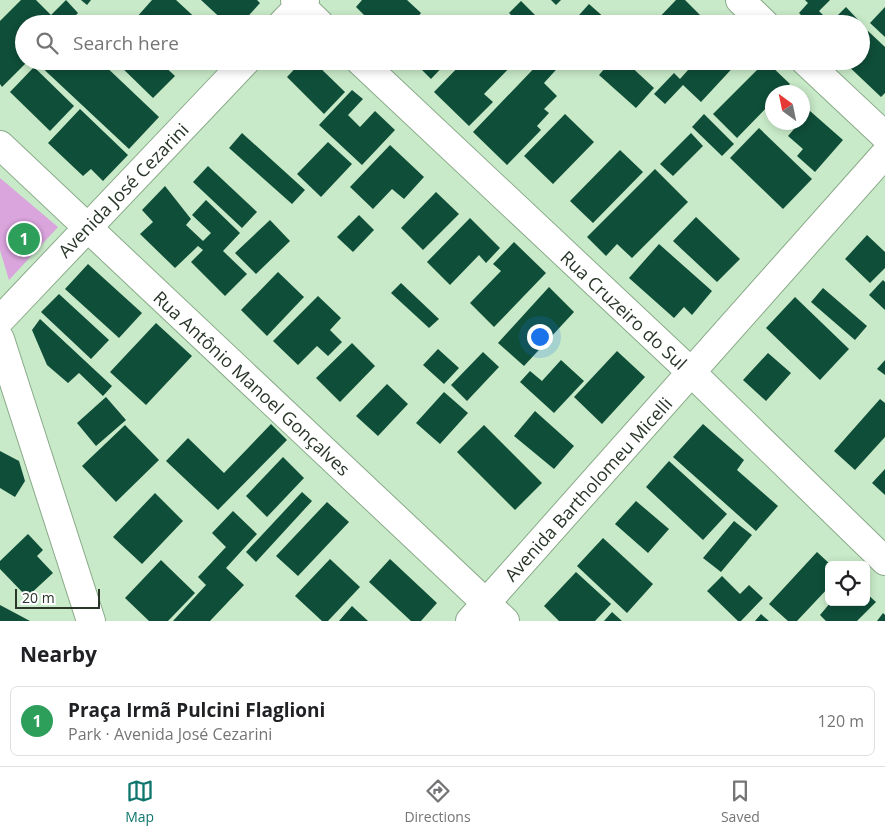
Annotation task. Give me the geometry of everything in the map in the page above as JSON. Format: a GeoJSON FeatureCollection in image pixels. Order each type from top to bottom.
{"type":"FeatureCollection","features":[{"type":"Feature","properties":{"kind":"street"},"geometry":{"type":"LineString","coordinates":[[740,0],[756,15]]}},
{"type":"Feature","properties":{"kind":"street"},"geometry":{"type":"LineString","coordinates":[[296,7],[307,15]]}},
{"type":"Feature","properties":{"kind":"street","name":"Avenida José Cezarini"},"geometry":{"type":"LineString","coordinates":[[0,320],[237,70]]}},
{"type":"Feature","properties":{"kind":"street","name":"Rua Cruzeiro do Sul"},"geometry":{"type":"LineString","coordinates":[[370,70],[692,373],[885,561]]}},
{"type":"Feature","properties":{"kind":"street"},"geometry":{"type":"LineString","coordinates":[[815,70],[885,136]]}},
{"type":"Feature","properties":{"kind":"street","name":"Rua Antônio Manoel Gonçalves"},"geometry":{"type":"LineString","coordinates":[[0,145],[487,615]]}},
{"type":"Feature","properties":{"kind":"street","name":"Avenida Bartholomeu Micelli"},"geometry":{"type":"LineString","coordinates":[[487,615],[692,373],[885,154]]}},
{"type":"Feature","properties":{"kind":"street"},"geometry":{"type":"LineString","coordinates":[[0,338],[90,621]]}},
{"type":"Feature","properties":{"kind":"shaded area"},"geometry":{"type":"Polygon","coordinates":[[[0,178],[58,227],[9,280],[0,250],[0,178]]]}},
{"type":"Feature","properties":{"kind":"building"},"geometry":{"type":"Polygon","coordinates":[[[21,0],[36,0],[51,15],[15,15],[15,70],[19,70],[2,87],[0,84],[0,21],[21,0]]]}},
{"type":"Feature","properties":{"kind":"building"},"geometry":{"type":"Polygon","coordinates":[[[66,0],[78,13],[76,15],[51,15],[66,0]]]}},
{"type":"Feature","properties":{"kind":"building"},"geometry":{"type":"Polygon","coordinates":[[[81,0],[91,0],[87,5],[81,0]]]}},
{"type":"Feature","properties":{"kind":"building"},"geometry":{"type":"Polygon","coordinates":[[[152,0],[176,0],[192,15],[139,15],[152,0]]]}},
{"type":"Feature","properties":{"kind":"building"},"geometry":{"type":"Polygon","coordinates":[[[201,0],[257,0],[260,3],[249,15],[217,15],[201,0]]]}},
{"type":"Feature","properties":{"kind":"building"},"geometry":{"type":"Polygon","coordinates":[[[362,0],[407,0],[421,13],[419,15],[364,15],[356,7],[362,0]]]}},
{"type":"Feature","properties":{"kind":"building"},"geometry":{"type":"Polygon","coordinates":[[[551,0],[561,0],[556,5],[551,0]]]}},
{"type":"Feature","properties":{"kind":"building"},"geometry":{"type":"Polygon","coordinates":[[[676,0],[685,0],[700,15],[662,15],[676,0]]]}},
{"type":"Feature","properties":{"kind":"building"},"geometry":{"type":"Polygon","coordinates":[[[805,0],[830,0],[819,11],[823,15],[801,15],[799,13],[808,3],[805,0]]]}},
{"type":"Feature","properties":{"kind":"building"},"geometry":{"type":"Polygon","coordinates":[[[521,1],[535,15],[511,15],[509,13],[521,1]]]}},
{"type":"Feature","properties":{"kind":"building"},"geometry":{"type":"Polygon","coordinates":[[[589,4],[601,15],[579,15],[589,4]]]}},
{"type":"Feature","properties":{"kind":"building"},"geometry":{"type":"Polygon","coordinates":[[[846,7],[854,15],[838,15],[846,7]]]}},
{"type":"Feature","properties":{"kind":"building"},"geometry":{"type":"Polygon","coordinates":[[[885,7],[885,37],[870,23],[885,7]]]}},
{"type":"Feature","properties":{"kind":"building"},"geometry":{"type":"Polygon","coordinates":[[[870,33],[885,47],[885,93],[881,97],[852,70],[870,70],[870,33]]]}},
{"type":"Feature","properties":{"kind":"building"},"geometry":{"type":"Polygon","coordinates":[[[31,70],[37,70],[74,106],[50,131],[10,92],[31,70]]]}},
{"type":"Feature","properties":{"kind":"building"},"geometry":{"type":"Polygon","coordinates":[[[45,70],[109,70],[159,117],[129,149],[45,70]]]}},
{"type":"Feature","properties":{"kind":"building"},"geometry":{"type":"Polygon","coordinates":[[[124,70],[169,70],[175,76],[153,98],[124,70]]]}},
{"type":"Feature","properties":{"kind":"building"},"geometry":{"type":"Polygon","coordinates":[[[294,70],[322,70],[345,92],[324,114],[287,77],[294,70]]]}},
{"type":"Feature","properties":{"kind":"building"},"geometry":{"type":"Polygon","coordinates":[[[422,70],[440,70],[431,79],[422,70]]]}},
{"type":"Feature","properties":{"kind":"building"},"geometry":{"type":"Polygon","coordinates":[[[455,70],[507,70],[484,94],[493,102],[469,126],[434,92],[455,70]]]}},
{"type":"Feature","properties":{"kind":"building"},"geometry":{"type":"Polygon","coordinates":[[[532,70],[556,70],[544,83],[557,96],[544,109],[549,113],[537,126],[541,130],[507,165],[473,132],[532,70]]]}},
{"type":"Feature","properties":{"kind":"building"},"geometry":{"type":"Polygon","coordinates":[[[603,70],[635,70],[654,88],[636,108],[599,75],[603,70]]]}},
{"type":"Feature","properties":{"kind":"building"},"geometry":{"type":"Polygon","coordinates":[[[688,70],[731,70],[701,102],[683,85],[665,104],[654,94],[674,73],[680,79],[688,70]]]}},
{"type":"Feature","properties":{"kind":"building"},"geometry":{"type":"Polygon","coordinates":[[[757,70],[775,70],[790,84],[765,85],[765,109],[737,138],[713,114],[757,70]]]}},
{"type":"Feature","properties":{"kind":"building"},"geometry":{"type":"Polygon","coordinates":[[[352,90],[363,99],[348,115],[360,127],[375,111],[395,130],[362,165],[319,125],[352,90]]]}},
{"type":"Feature","properties":{"kind":"building"},"geometry":{"type":"Polygon","coordinates":[[[80,109],[128,155],[103,181],[91,169],[83,176],[48,143],[80,109]]]}},
{"type":"Feature","properties":{"kind":"building"},"geometry":{"type":"Polygon","coordinates":[[[810,111],[843,140],[815,172],[797,156],[803,149],[788,136],[793,130],[810,130],[810,111]]]}},
{"type":"Feature","properties":{"kind":"building"},"geometry":{"type":"Polygon","coordinates":[[[565,114],[594,142],[553,184],[524,156],[565,114]]]}},
{"type":"Feature","properties":{"kind":"building"},"geometry":{"type":"Polygon","coordinates":[[[704,114],[734,144],[722,156],[692,127],[704,114]]]}},
{"type":"Feature","properties":{"kind":"building"},"geometry":{"type":"Polygon","coordinates":[[[759,128],[812,179],[783,209],[730,158],[759,128]]]}},
{"type":"Feature","properties":{"kind":"building"},"geometry":{"type":"Polygon","coordinates":[[[242,133],[305,190],[292,204],[229,148],[242,133]]]}},
{"type":"Feature","properties":{"kind":"building"},"geometry":{"type":"Polygon","coordinates":[[[691,133],[703,146],[673,176],[660,164],[691,133]]]}},
{"type":"Feature","properties":{"kind":"building"},"geometry":{"type":"Polygon","coordinates":[[[328,142],[352,164],[321,197],[297,174],[328,142]]]}},
{"type":"Feature","properties":{"kind":"building"},"geometry":{"type":"Polygon","coordinates":[[[390,145],[424,177],[404,199],[392,189],[373,209],[350,187],[390,145]]]}},
{"type":"Feature","properties":{"kind":"building"},"geometry":{"type":"Polygon","coordinates":[[[620,150],[643,172],[593,223],[570,201],[620,150]]]}},
{"type":"Feature","properties":{"kind":"building"},"geometry":{"type":"Polygon","coordinates":[[[208,166],[257,212],[242,228],[193,182],[208,166]]]}},
{"type":"Feature","properties":{"kind":"building"},"geometry":{"type":"Polygon","coordinates":[[[655,169],[688,202],[632,258],[617,244],[606,256],[587,237],[655,169]]]}},
{"type":"Feature","properties":{"kind":"building"},"geometry":{"type":"Polygon","coordinates":[[[165,186],[191,219],[186,225],[203,241],[211,233],[192,215],[206,200],[240,233],[223,251],[247,274],[225,296],[191,262],[203,250],[198,246],[175,268],[140,234],[153,222],[142,210],[165,186]]]}},
{"type":"Feature","properties":{"kind":"building"},"geometry":{"type":"Polygon","coordinates":[[[436,192],[459,214],[423,250],[401,228],[436,192]]]}},
{"type":"Feature","properties":{"kind":"building"},"geometry":{"type":"Polygon","coordinates":[[[359,215],[374,230],[353,252],[337,237],[359,215]]]}},
{"type":"Feature","properties":{"kind":"building"},"geometry":{"type":"Polygon","coordinates":[[[696,217],[740,259],[717,282],[673,241],[696,217]]]}},
{"type":"Feature","properties":{"kind":"building"},"geometry":{"type":"Polygon","coordinates":[[[470,218],[500,248],[486,263],[479,255],[450,285],[427,262],[470,218]]]}},
{"type":"Feature","properties":{"kind":"building"},"geometry":{"type":"Polygon","coordinates":[[[270,220],[290,241],[256,274],[235,253],[270,220]]]}},
{"type":"Feature","properties":{"kind":"building"},"geometry":{"type":"Polygon","coordinates":[[[867,235],[885,252],[885,268],[870,283],[845,259],[867,235]]]}},
{"type":"Feature","properties":{"kind":"building"},"geometry":{"type":"Polygon","coordinates":[[[514,242],[546,273],[494,327],[470,303],[501,271],[493,264],[514,242]]]}},
{"type":"Feature","properties":{"kind":"building"},"geometry":{"type":"Polygon","coordinates":[[[659,244],[712,291],[692,315],[684,307],[674,318],[629,278],[659,244]]]}},
{"type":"Feature","properties":{"kind":"building"},"geometry":{"type":"Polygon","coordinates":[[[88,264],[142,313],[119,338],[65,289],[88,264]]]}},
{"type":"Feature","properties":{"kind":"building"},"geometry":{"type":"Polygon","coordinates":[[[278,272],[304,297],[267,336],[241,310],[278,272]]]}},
{"type":"Feature","properties":{"kind":"building"},"geometry":{"type":"Polygon","coordinates":[[[883,280],[885,282],[885,310],[869,295],[883,280]]]}},
{"type":"Feature","properties":{"kind":"building"},"geometry":{"type":"Polygon","coordinates":[[[401,283],[439,319],[429,328],[391,293],[401,283]]]}},
{"type":"Feature","properties":{"kind":"building"},"geometry":{"type":"Polygon","coordinates":[[[549,287],[574,312],[524,366],[498,343],[549,287]]]}},
{"type":"Feature","properties":{"kind":"building"},"geometry":{"type":"Polygon","coordinates":[[[823,288],[867,326],[855,340],[811,302],[823,288]]]}},
{"type":"Feature","properties":{"kind":"building"},"geometry":{"type":"Polygon","coordinates":[[[59,294],[109,340],[91,359],[41,312],[59,294]]]}},
{"type":"Feature","properties":{"kind":"building"},"geometry":{"type":"Polygon","coordinates":[[[318,296],[341,318],[330,330],[342,342],[328,356],[317,346],[298,365],[273,341],[318,296]]]}},
{"type":"Feature","properties":{"kind":"building"},"geometry":{"type":"Polygon","coordinates":[[[795,297],[849,349],[820,380],[766,328],[795,297]]]}},
{"type":"Feature","properties":{"kind":"building"},"geometry":{"type":"Polygon","coordinates":[[[40,319],[112,386],[103,396],[79,373],[68,383],[47,365],[32,330],[40,319]]]}},
{"type":"Feature","properties":{"kind":"building"},"geometry":{"type":"Polygon","coordinates":[[[156,323],[192,356],[146,405],[110,372],[156,323]]]}},
{"type":"Feature","properties":{"kind":"building"},"geometry":{"type":"Polygon","coordinates":[[[352,343],[375,366],[340,402],[316,378],[352,343]]]}},
{"type":"Feature","properties":{"kind":"building"},"geometry":{"type":"Polygon","coordinates":[[[438,349],[459,368],[444,384],[423,365],[438,349]]]}},
{"type":"Feature","properties":{"kind":"building"},"geometry":{"type":"Polygon","coordinates":[[[617,351],[645,377],[602,424],[574,397],[617,351]]]}},
{"type":"Feature","properties":{"kind":"building"},"geometry":{"type":"Polygon","coordinates":[[[483,352],[499,367],[467,401],[451,385],[483,352]]]}},
{"type":"Feature","properties":{"kind":"building"},"geometry":{"type":"Polygon","coordinates":[[[768,353],[791,373],[766,401],[743,380],[768,353]]]}},
{"type":"Feature","properties":{"kind":"building"},"geometry":{"type":"Polygon","coordinates":[[[561,360],[584,381],[554,413],[520,382],[530,371],[542,381],[561,360]]]}},
{"type":"Feature","properties":{"kind":"building"},"geometry":{"type":"Polygon","coordinates":[[[885,360],[885,375],[877,369],[885,360]]]}},
{"type":"Feature","properties":{"kind":"building"},"geometry":{"type":"Polygon","coordinates":[[[387,384],[408,404],[378,436],[356,416],[387,384]]]}},
{"type":"Feature","properties":{"kind":"building"},"geometry":{"type":"Polygon","coordinates":[[[444,392],[468,413],[440,444],[416,423],[444,392]]]}},
{"type":"Feature","properties":{"kind":"building"},"geometry":{"type":"Polygon","coordinates":[[[106,397],[126,420],[96,446],[77,423],[106,397]]]}},
{"type":"Feature","properties":{"kind":"building"},"geometry":{"type":"Polygon","coordinates":[[[880,399],[885,403],[885,437],[855,470],[834,451],[880,399]]]}},
{"type":"Feature","properties":{"kind":"building"},"geometry":{"type":"Polygon","coordinates":[[[535,411],[574,446],[554,469],[514,436],[535,411]]]}},
{"type":"Feature","properties":{"kind":"building"},"geometry":{"type":"Polygon","coordinates":[[[271,424],[287,440],[218,510],[166,461],[188,438],[224,473],[271,424]]]}},
{"type":"Feature","properties":{"kind":"building"},"geometry":{"type":"Polygon","coordinates":[[[703,424],[744,460],[737,470],[778,506],[756,531],[673,457],[703,424]]]}},
{"type":"Feature","properties":{"kind":"building"},"geometry":{"type":"Polygon","coordinates":[[[125,425],[159,460],[116,502],[82,466],[125,425]]]}},
{"type":"Feature","properties":{"kind":"building"},"geometry":{"type":"Polygon","coordinates":[[[484,425],[542,483],[515,510],[457,452],[484,425]]]}},
{"type":"Feature","properties":{"kind":"building"},"geometry":{"type":"Polygon","coordinates":[[[0,451],[19,461],[25,481],[15,497],[0,488],[0,451]]]}},
{"type":"Feature","properties":{"kind":"building"},"geometry":{"type":"Polygon","coordinates":[[[283,457],[304,478],[267,517],[246,496],[283,457]]]}},
{"type":"Feature","properties":{"kind":"building"},"geometry":{"type":"Polygon","coordinates":[[[669,461],[727,514],[703,540],[646,487],[669,461]]]}},
{"type":"Feature","properties":{"kind":"building"},"geometry":{"type":"Polygon","coordinates":[[[885,469],[885,495],[872,483],[885,469]]]}},
{"type":"Feature","properties":{"kind":"building"},"geometry":{"type":"Polygon","coordinates":[[[302,492],[312,501],[256,562],[246,552],[302,492]]]}},
{"type":"Feature","properties":{"kind":"building"},"geometry":{"type":"Polygon","coordinates":[[[155,493],[183,521],[142,564],[113,537],[155,493]]]}},
{"type":"Feature","properties":{"kind":"building"},"geometry":{"type":"Polygon","coordinates":[[[636,501],[669,529],[648,553],[615,524],[636,501]]]}},
{"type":"Feature","properties":{"kind":"building"},"geometry":{"type":"Polygon","coordinates":[[[327,502],[349,522],[298,576],[276,556],[327,502]]]}},
{"type":"Feature","properties":{"kind":"building"},"geometry":{"type":"Polygon","coordinates":[[[233,511],[257,534],[226,568],[244,585],[210,621],[173,621],[206,585],[198,577],[226,547],[212,533],[233,511]]]}},
{"type":"Feature","properties":{"kind":"building"},"geometry":{"type":"Polygon","coordinates":[[[734,521],[752,535],[721,572],[703,558],[734,521]]]}},
{"type":"Feature","properties":{"kind":"building"},"geometry":{"type":"Polygon","coordinates":[[[28,534],[43,550],[37,556],[53,573],[27,597],[0,569],[0,561],[28,534]]]}},
{"type":"Feature","properties":{"kind":"building"},"geometry":{"type":"Polygon","coordinates":[[[603,538],[653,584],[627,613],[577,566],[603,538]]]}},
{"type":"Feature","properties":{"kind":"building"},"geometry":{"type":"Polygon","coordinates":[[[817,552],[827,561],[825,561],[825,591],[797,621],[788,621],[769,604],[817,552]]]}},
{"type":"Feature","properties":{"kind":"building"},"geometry":{"type":"Polygon","coordinates":[[[330,559],[360,587],[328,621],[322,621],[295,596],[330,559]]]}},
{"type":"Feature","properties":{"kind":"building"},"geometry":{"type":"Polygon","coordinates":[[[390,559],[437,603],[421,621],[411,621],[369,582],[390,559]]]}},
{"type":"Feature","properties":{"kind":"building"},"geometry":{"type":"Polygon","coordinates":[[[161,560],[195,593],[168,621],[149,621],[125,598],[161,560]]]}},
{"type":"Feature","properties":{"kind":"building"},"geometry":{"type":"Polygon","coordinates":[[[576,572],[611,604],[595,621],[559,621],[544,606],[576,572]]]}},
{"type":"Feature","properties":{"kind":"building"},"geometry":{"type":"Polygon","coordinates":[[[722,576],[740,594],[749,585],[763,598],[741,621],[738,621],[707,591],[722,576]]]}},
{"type":"Feature","properties":{"kind":"building"},"geometry":{"type":"Polygon","coordinates":[[[870,597],[876,602],[857,621],[826,621],[820,615],[828,606],[870,606],[870,597]]]}},
{"type":"Feature","properties":{"kind":"building"},"geometry":{"type":"Polygon","coordinates":[[[0,605],[30,621],[0,621],[0,605]]]}},
{"type":"Feature","properties":{"kind":"building"},"geometry":{"type":"Polygon","coordinates":[[[352,606],[368,621],[339,621],[352,606]]]}},
{"type":"Feature","properties":{"kind":"building"},"geometry":{"type":"Polygon","coordinates":[[[612,612],[622,621],[604,621],[612,612]]]}},
{"type":"Feature","properties":{"kind":"building"},"geometry":{"type":"Polygon","coordinates":[[[883,613],[885,621],[877,621],[883,613]]]}},
{"type":"Feature","properties":{"kind":"building"},"geometry":{"type":"Polygon","coordinates":[[[761,614],[769,621],[755,621],[761,614]]]}},
{"type":"Feature","properties":{"kind":"place","name":"Praça Irmã Pulcini Flaglioni"},"geometry":{"type":"Point","coordinates":[24,239]}}]}
